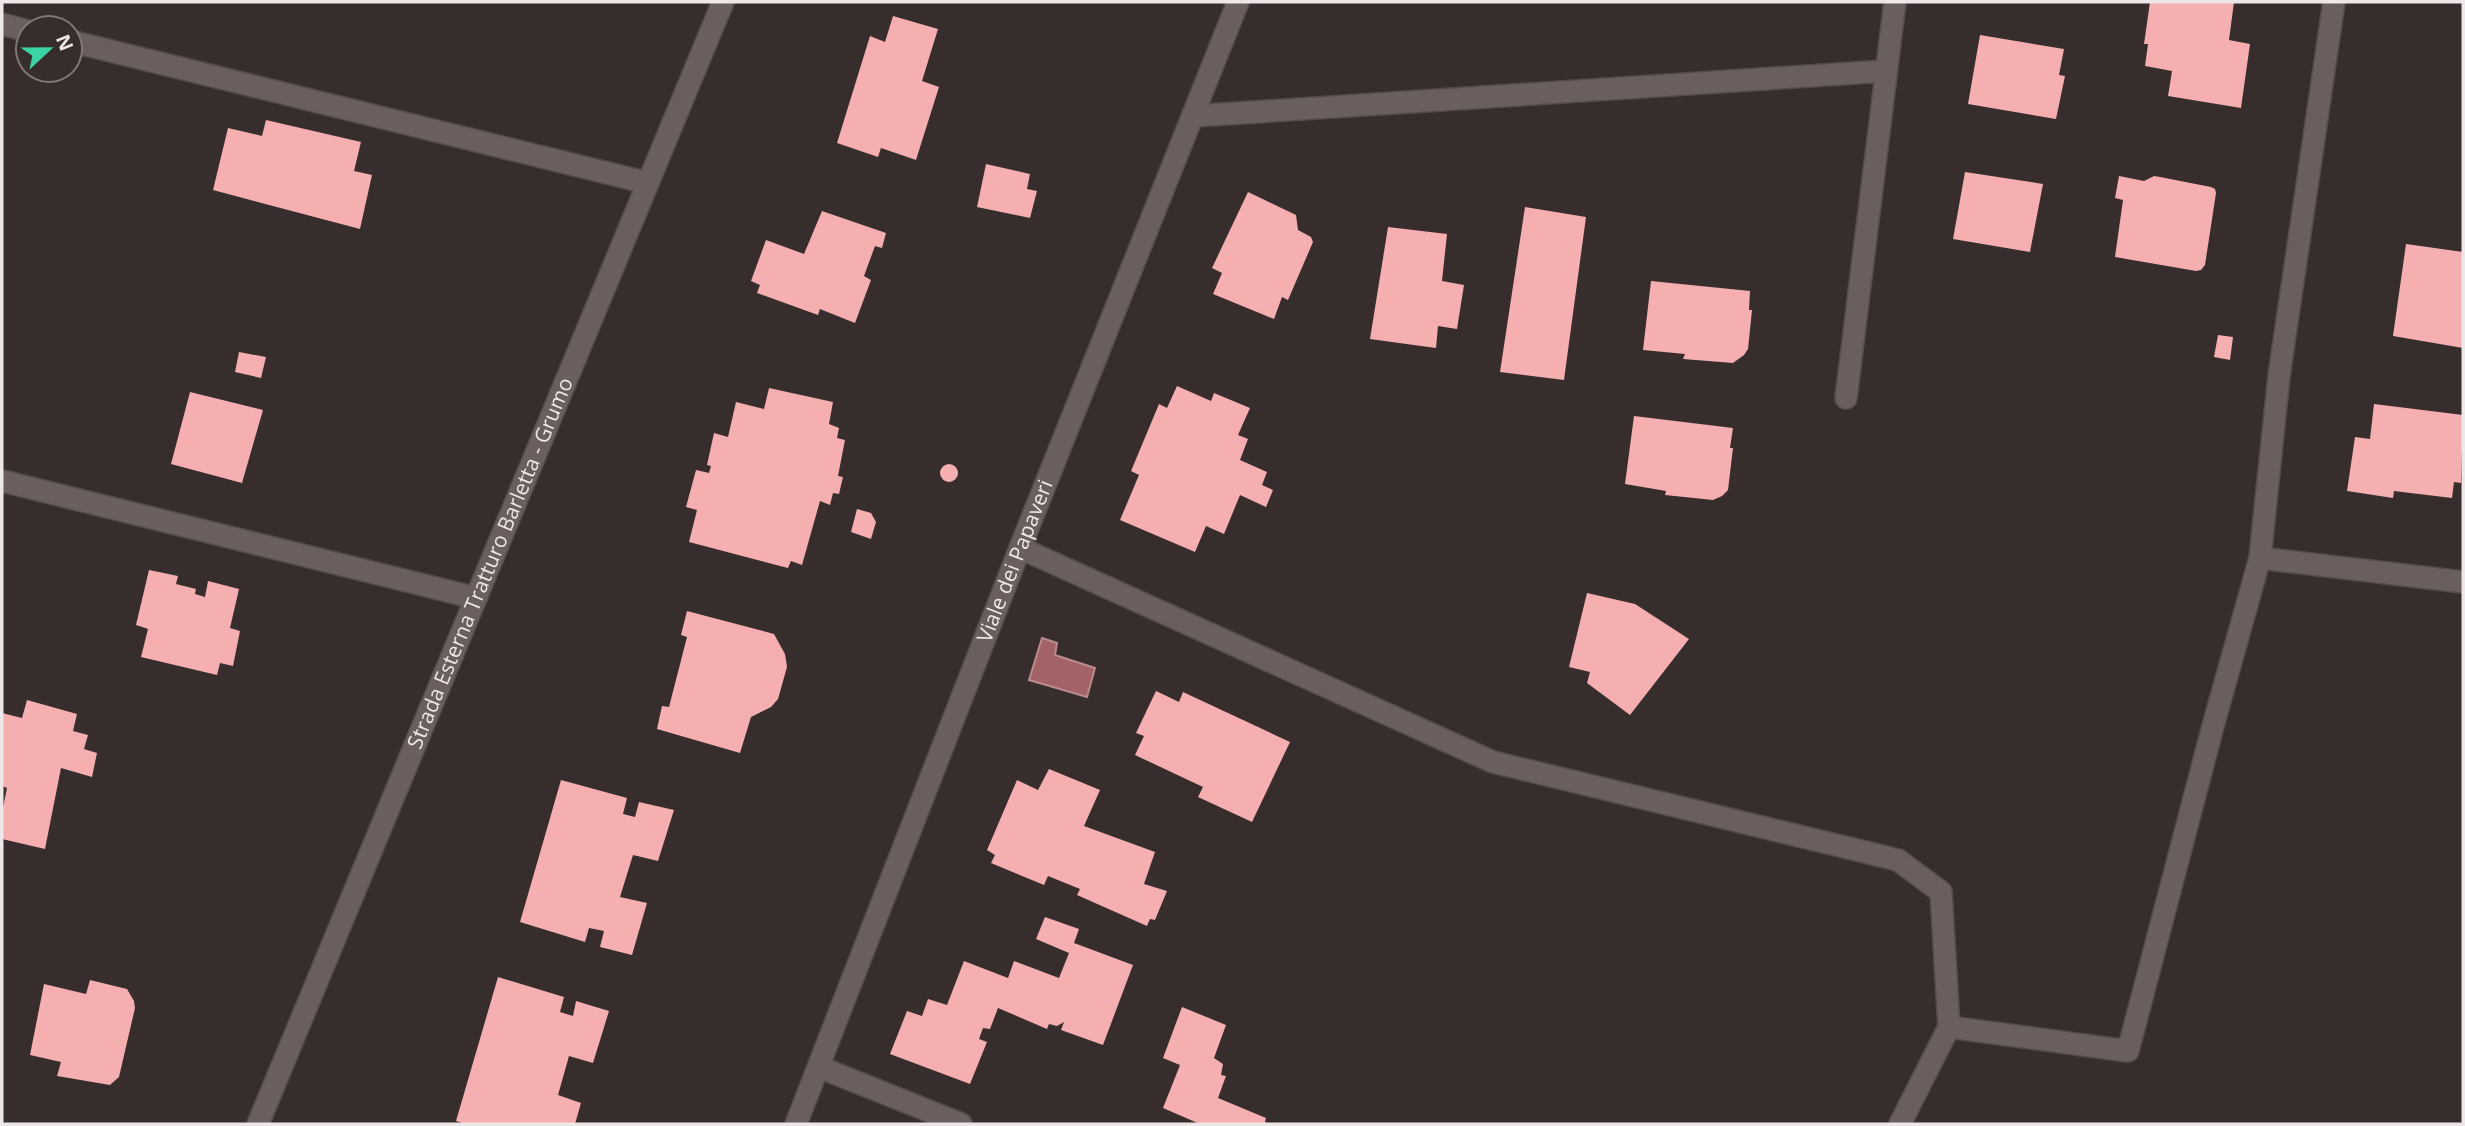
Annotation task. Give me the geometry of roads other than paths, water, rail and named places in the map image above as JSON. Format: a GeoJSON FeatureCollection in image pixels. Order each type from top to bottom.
{"type":"FeatureCollection","features":[{"type":"Feature","properties":{"kind":"street","name":"Strada Esterna Tratturo Barletta - Grumo"},"geometry":{"type":"LineString","coordinates":[[258,1124],[723,2]]}},
{"type":"Feature","properties":{"kind":"street","name":"Viale dei Papaveri"},"geometry":{"type":"LineString","coordinates":[[796,1124],[1020,548],[1238,2]]}},
{"type":"Feature","properties":{"kind":"street"},"geometry":{"type":"LineString","coordinates":[[1846,398],[1895,2]]}},
{"type":"Feature","properties":{"kind":"street"},"geometry":{"type":"LineString","coordinates":[[1948,1027],[2128,1051],[2260,558],[2279,376],[2334,2]]}},
{"type":"Feature","properties":{"kind":"street"},"geometry":{"type":"LineString","coordinates":[[84,44],[648,183]]}},
{"type":"Feature","properties":{"kind":"street"},"geometry":{"type":"LineString","coordinates":[[1193,116],[1886,71]]}},
{"type":"Feature","properties":{"kind":"street"},"geometry":{"type":"LineString","coordinates":[[2,481],[476,598]]}},
{"type":"Feature","properties":{"kind":"street"},"geometry":{"type":"LineString","coordinates":[[1020,548],[1493,762],[1898,860],[1941,892],[1948,1027],[1900,1124]]}},
{"type":"Feature","properties":{"kind":"street"},"geometry":{"type":"LineString","coordinates":[[2260,558],[2463,582]]}},
{"type":"Feature","properties":{"kind":"street"},"geometry":{"type":"LineString","coordinates":[[819,1067],[961,1124]]}}]}
